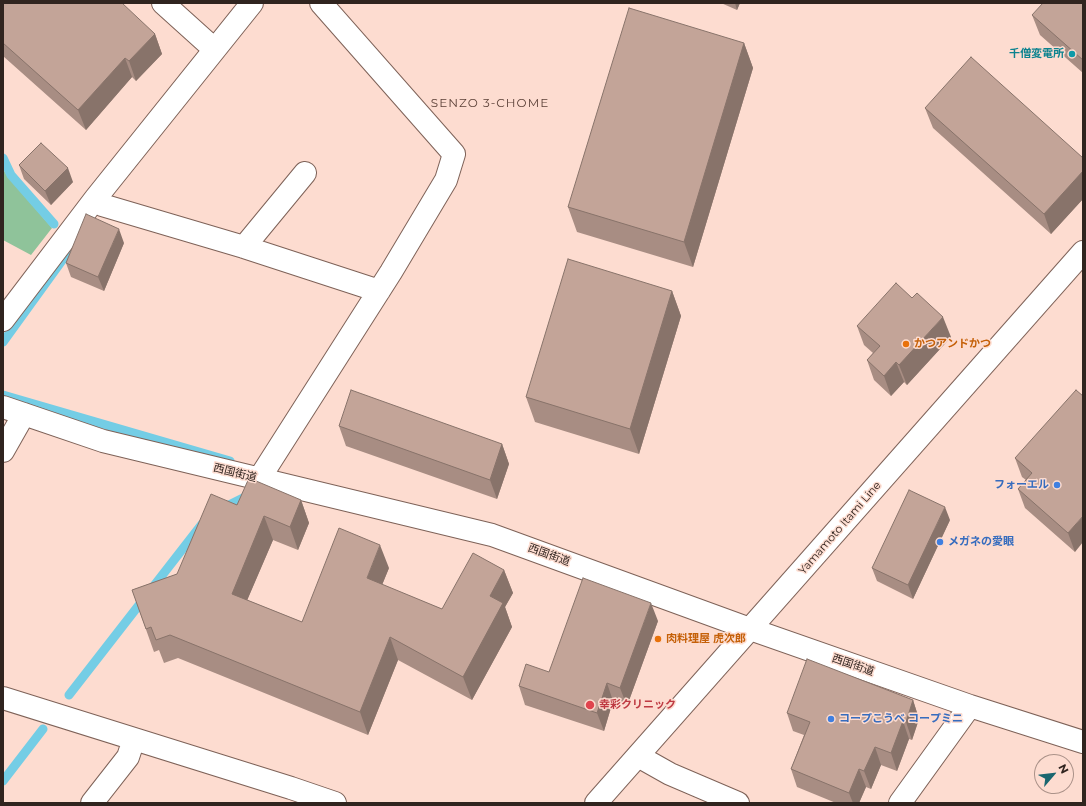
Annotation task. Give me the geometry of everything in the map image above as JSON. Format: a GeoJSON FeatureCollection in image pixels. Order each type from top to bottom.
{"type":"FeatureCollection","features":[{"type":"Feature","properties":{"kind":"street"},"geometry":{"type":"LineString","coordinates":[[163,3],[214,49]]}},
{"type":"Feature","properties":{"kind":"street"},"geometry":{"type":"LineString","coordinates":[[3,320],[95,199],[252,3]]}},
{"type":"Feature","properties":{"kind":"street"},"geometry":{"type":"LineString","coordinates":[[259,479],[379,291],[446,180],[454,154],[321,3]]}},
{"type":"Feature","properties":{"kind":"street"},"geometry":{"type":"LineString","coordinates":[[244,247],[305,173]]}},
{"type":"Feature","properties":{"kind":"street"},"geometry":{"type":"LineString","coordinates":[[95,199],[102,205],[244,247],[379,291]]}},
{"type":"Feature","properties":{"kind":"street","name":"Yamamoto Itami Line"},"geometry":{"type":"LineString","coordinates":[[596,803],[1083,252]]}},
{"type":"Feature","properties":{"kind":"street","name":"西国街道"},"geometry":{"type":"LineString","coordinates":[[3,407],[103,441],[492,535],[750,629],[970,706],[1081,740]]}},
{"type":"Feature","properties":{"kind":"street"},"geometry":{"type":"LineString","coordinates":[[3,451],[24,414]]}},
{"type":"Feature","properties":{"kind":"street"},"geometry":{"type":"LineString","coordinates":[[3,698],[134,738],[289,795],[335,803]]}},
{"type":"Feature","properties":{"kind":"street"},"geometry":{"type":"LineString","coordinates":[[900,803],[970,706]]}},
{"type":"Feature","properties":{"kind":"street"},"geometry":{"type":"LineString","coordinates":[[92,803],[128,757],[134,738]]}},
{"type":"Feature","properties":{"kind":"street"},"geometry":{"type":"LineString","coordinates":[[638,756],[670,774],[738,803]]}},
{"type":"Feature","properties":{"kind":"green space"},"geometry":{"type":"Polygon","coordinates":[[[3,169],[8,177],[52,228],[31,255],[3,240],[3,169]]]}},
{"type":"Feature","properties":{"kind":"building"},"geometry":{"type":"Polygon","coordinates":[[[3,3],[122,3],[155,34],[129,61],[125,58],[78,110],[3,43],[3,3]]]}},
{"type":"Feature","properties":{"kind":"building","name":"千僧変電所"},"geometry":{"type":"Polygon","coordinates":[[[1043,3],[1083,3],[1083,60],[1032,15],[1043,3]]]}},
{"type":"Feature","properties":{"kind":"building"},"geometry":{"type":"Polygon","coordinates":[[[629,8],[744,43],[684,242],[568,207],[629,8]]]}},
{"type":"Feature","properties":{"kind":"building"},"geometry":{"type":"Polygon","coordinates":[[[971,57],[1083,158],[1083,171],[1044,214],[925,108],[971,57]]]}},
{"type":"Feature","properties":{"kind":"building"},"geometry":{"type":"Polygon","coordinates":[[[41,143],[68,168],[45,191],[19,165],[41,143]]]}},
{"type":"Feature","properties":{"kind":"building"},"geometry":{"type":"Polygon","coordinates":[[[86,214],[119,229],[98,277],[66,263],[86,214]]]}},
{"type":"Feature","properties":{"kind":"building"},"geometry":{"type":"Polygon","coordinates":[[[568,259],[672,291],[630,429],[526,397],[568,259]]]}},
{"type":"Feature","properties":{"kind":"building"},"geometry":{"type":"Polygon","coordinates":[[[896,283],[912,298],[917,293],[943,317],[899,365],[896,362],[884,376],[867,360],[880,346],[857,326],[896,283]]]}},
{"type":"Feature","properties":{"kind":"building"},"geometry":{"type":"Polygon","coordinates":[[[351,390],[502,444],[490,480],[339,426],[351,390]]]}},
{"type":"Feature","properties":{"kind":"building","name":"フォーエル"},"geometry":{"type":"Polygon","coordinates":[[[1076,390],[1083,396],[1083,516],[1068,533],[1018,489],[1032,473],[1015,458],[1076,390]]]}},
{"type":"Feature","properties":{"kind":"building"},"geometry":{"type":"Polygon","coordinates":[[[249,478],[301,500],[290,527],[264,516],[232,594],[302,622],[339,528],[380,545],[367,578],[442,609],[473,553],[504,570],[490,596],[503,603],[463,677],[390,637],[360,712],[170,635],[156,640],[151,627],[146,629],[132,590],[177,574],[211,494],[237,505],[249,478]]]}},
{"type":"Feature","properties":{"kind":"building"},"geometry":{"type":"Polygon","coordinates":[[[909,490],[945,507],[908,585],[872,568],[909,490]]]}},
{"type":"Feature","properties":{"kind":"building"},"geometry":{"type":"Polygon","coordinates":[[[583,578],[651,603],[620,688],[607,683],[597,713],[519,686],[526,664],[549,672],[583,578]]]}},
{"type":"Feature","properties":{"kind":"building"},"geometry":{"type":"Polygon","coordinates":[[[807,659],[913,700],[906,722],[903,721],[891,753],[875,747],[864,771],[859,769],[849,793],[791,769],[810,722],[787,713],[807,659]]]}},
{"type":"Feature","properties":{"kind":"waterway"},"geometry":{"type":"LineString","coordinates":[[3,158],[11,175],[54,224]]}},
{"type":"Feature","properties":{"kind":"waterway"},"geometry":{"type":"LineString","coordinates":[[3,342],[71,248]]}},
{"type":"Feature","properties":{"kind":"waterway"},"geometry":{"type":"LineString","coordinates":[[3,395],[230,461]]}},
{"type":"Feature","properties":{"kind":"waterway"},"geometry":{"type":"LineString","coordinates":[[223,508],[251,494]]}},
{"type":"Feature","properties":{"kind":"waterway"},"geometry":{"type":"LineString","coordinates":[[69,695],[202,524]]}},
{"type":"Feature","properties":{"kind":"waterway"},"geometry":{"type":"LineString","coordinates":[[3,781],[43,729]]}},
{"type":"Feature","properties":{"kind":"place","name":"千僧変電所"},"geometry":{"type":"Point","coordinates":[1072,54]}},
{"type":"Feature","properties":{"kind":"place","name":"かつアンドかつ"},"geometry":{"type":"Point","coordinates":[906,344]}},
{"type":"Feature","properties":{"kind":"place","name":"フォーエル"},"geometry":{"type":"Point","coordinates":[1057,485]}},
{"type":"Feature","properties":{"kind":"place","name":"メガネの愛眼"},"geometry":{"type":"Point","coordinates":[940,542]}},
{"type":"Feature","properties":{"kind":"place","name":"肉料理屋 虎次郎"},"geometry":{"type":"Point","coordinates":[658,639]}},
{"type":"Feature","properties":{"kind":"place","name":"幸彩クリニック"},"geometry":{"type":"Point","coordinates":[590,705]}},
{"type":"Feature","properties":{"kind":"place","name":"コープこうべ コープミニ"},"geometry":{"type":"Point","coordinates":[831,719]}},
{"type":"Feature","properties":{"kind":"district","name":"SENZO 3-CHOME"},"geometry":{"type":"Point","coordinates":[490,103]}}]}
